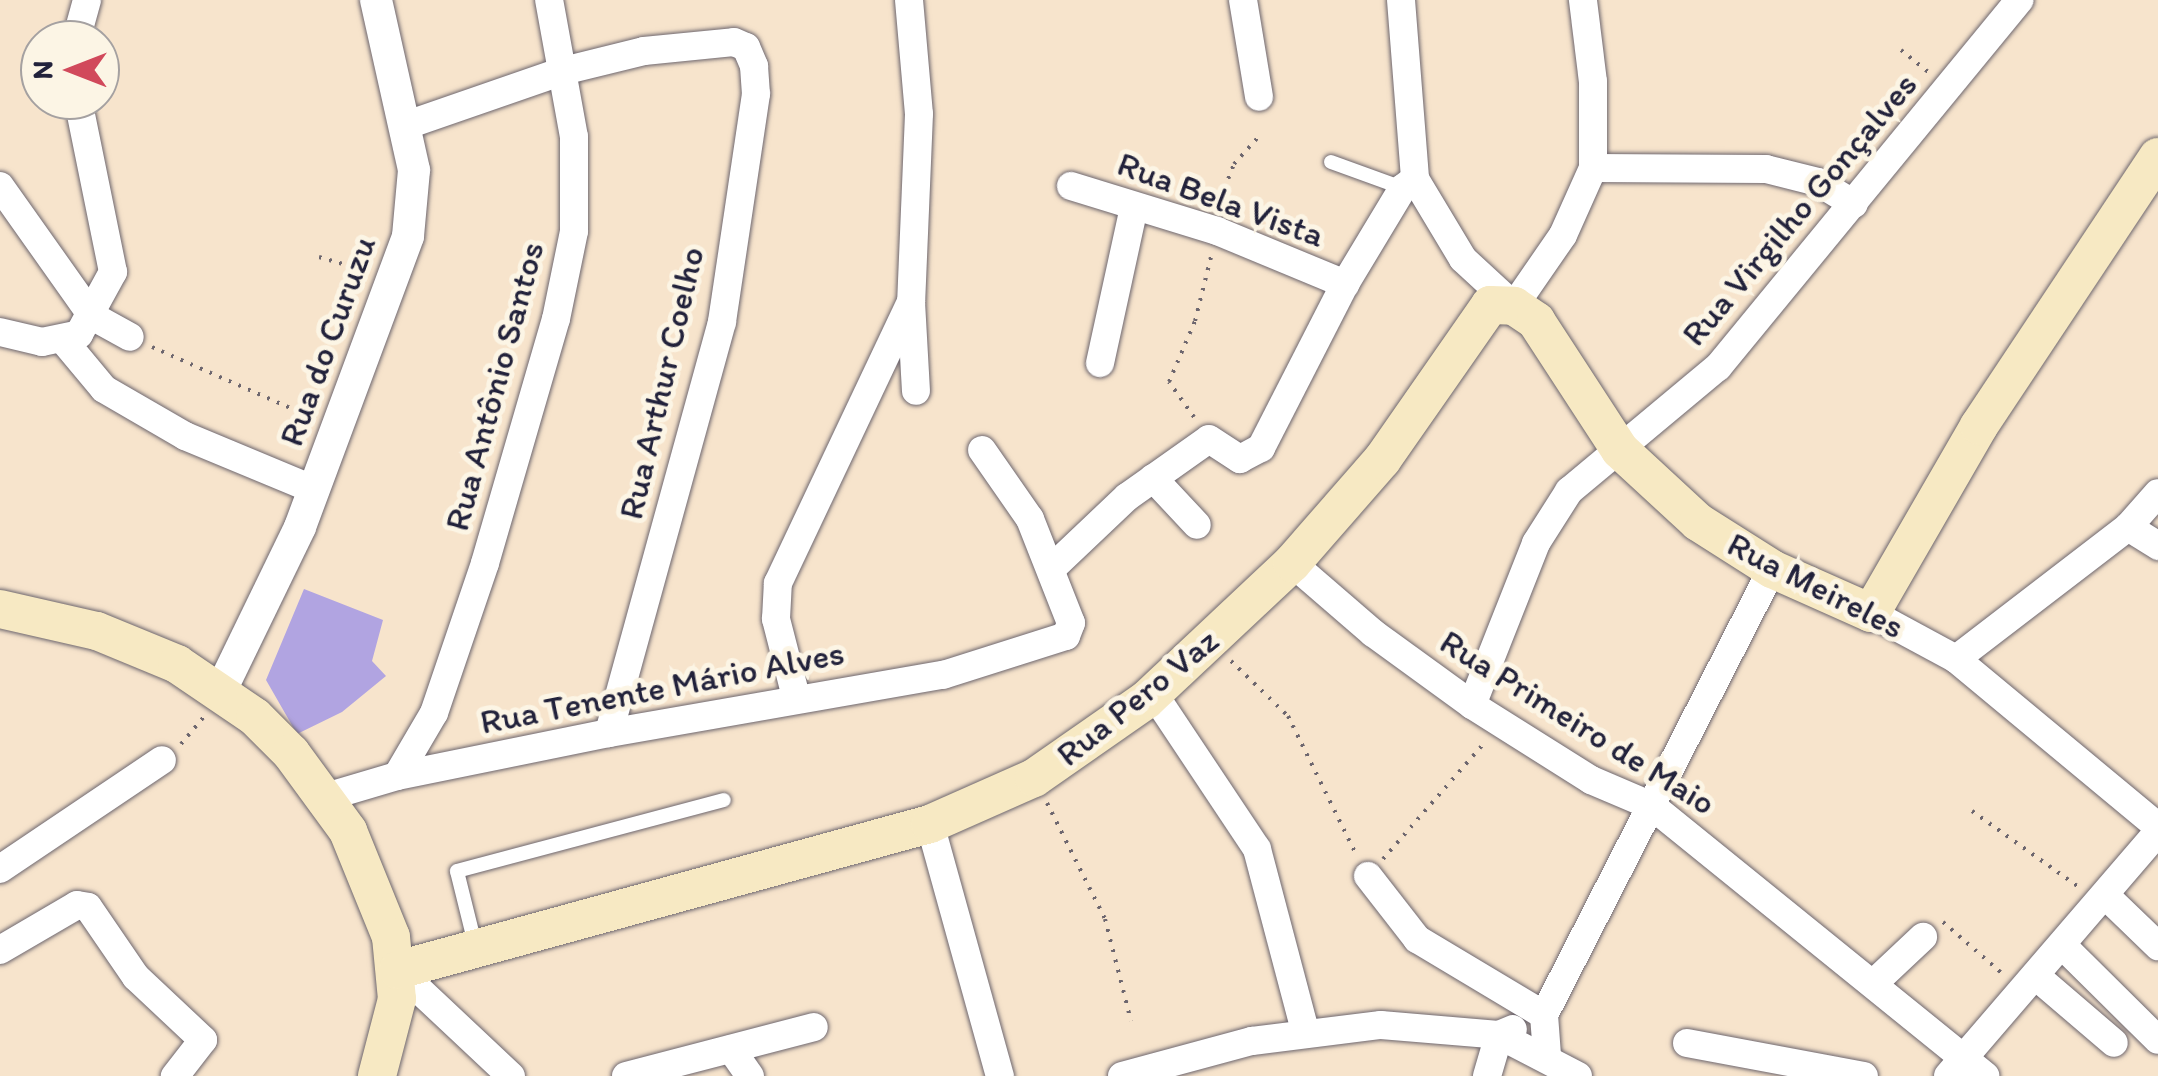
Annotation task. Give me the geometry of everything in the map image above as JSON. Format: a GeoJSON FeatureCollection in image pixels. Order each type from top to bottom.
{"type":"FeatureCollection","features":[{"type":"Feature","properties":{"kind":"main road"},"geometry":{"type":"LineString","coordinates":[[1871,612],[1979,426],[2158,158]]}},
{"type":"Feature","properties":{"kind":"main road","name":"Rua Pero Vaz"},"geometry":{"type":"LineString","coordinates":[[398,970],[930,824],[1034,778],[1153,693],[1292,563],[1382,460],[1481,312],[1490,305],[1514,306]]}},
{"type":"Feature","properties":{"kind":"main road","name":"Rua Meireles"},"geometry":{"type":"LineString","coordinates":[[1514,306],[1536,320],[1620,450],[1698,522],[1772,569],[1871,612]]}},
{"type":"Feature","properties":{"kind":"main road"},"geometry":{"type":"LineString","coordinates":[[0,610],[137,646],[220,692],[267,729],[326,798],[369,877],[398,970],[377,1076]]}},
{"type":"Feature","properties":{"kind":"street","name":"Rua do Curuzu"},"geometry":{"type":"LineString","coordinates":[[220,692],[315,490],[408,236],[414,185],[407,125],[376,0]]}},
{"type":"Feature","properties":{"kind":"street","name":"Rua Antônio Santos"},"geometry":{"type":"LineString","coordinates":[[397,776],[448,676],[556,320],[578,178],[548,0]]}},
{"type":"Feature","properties":{"kind":"street"},"geometry":{"type":"LineString","coordinates":[[910,0],[919,114],[910,302],[916,391]]}},
{"type":"Feature","properties":{"kind":"street"},"geometry":{"type":"LineString","coordinates":[[1243,0],[1258,97]]}},
{"type":"Feature","properties":{"kind":"street"},"geometry":{"type":"LineString","coordinates":[[1401,0],[1409,184],[1464,259],[1514,306],[1563,235],[1593,168],[1584,0]]}},
{"type":"Feature","properties":{"kind":"street","name":"Rua Virgilho Gonçalves"},"geometry":{"type":"LineString","coordinates":[[1472,705],[1549,519],[1569,491],[1718,367],[2019,0]]}},
{"type":"Feature","properties":{"kind":"street","name":"Rua Arthur Coelho"},"geometry":{"type":"LineString","coordinates":[[563,71],[714,40],[746,47],[756,94],[722,322],[610,734]]}},
{"type":"Feature","properties":{"kind":"street"},"geometry":{"type":"LineString","coordinates":[[407,125],[563,71]]}},
{"type":"Feature","properties":{"kind":"street"},"geometry":{"type":"LineString","coordinates":[[72,348],[113,272],[82,120]]}},
{"type":"Feature","properties":{"kind":"street"},"geometry":{"type":"LineString","coordinates":[[1593,168],[1766,168],[1818,182],[1854,204]]}},
{"type":"Feature","properties":{"kind":"street"},"geometry":{"type":"LineString","coordinates":[[982,450],[1030,519],[1050,570],[1154,478],[1208,438],[1240,459],[1261,448],[1344,284],[1409,184]]}},
{"type":"Feature","properties":{"kind":"street"},"geometry":{"type":"LineString","coordinates":[[0,186],[92,316],[130,337]]}},
{"type":"Feature","properties":{"kind":"street","name":"Rua Bela Vista"},"geometry":{"type":"LineString","coordinates":[[1071,186],[1217,231],[1344,284]]}},
{"type":"Feature","properties":{"kind":"street"},"geometry":{"type":"LineString","coordinates":[[1100,363],[1134,206]]}},
{"type":"Feature","properties":{"kind":"street"},"geometry":{"type":"LineString","coordinates":[[796,697],[776,620],[778,583],[910,302]]}},
{"type":"Feature","properties":{"kind":"street"},"geometry":{"type":"LineString","coordinates":[[0,332],[72,348],[104,388],[185,436],[315,490]]}},
{"type":"Feature","properties":{"kind":"street"},"geometry":{"type":"LineString","coordinates":[[1154,478],[1198,525]]}},
{"type":"Feature","properties":{"kind":"street"},"geometry":{"type":"LineString","coordinates":[[1956,659],[2128,527],[2158,494]]}},
{"type":"Feature","properties":{"kind":"street"},"geometry":{"type":"LineString","coordinates":[[2128,527],[2158,546]]}},
{"type":"Feature","properties":{"kind":"street","name":"Rua Primeiro de Maio"},"geometry":{"type":"LineString","coordinates":[[1292,563],[1372,633],[1472,705],[1590,780],[1652,806],[1875,982],[1957,1065],[1986,1076]]}},
{"type":"Feature","properties":{"kind":"street"},"geometry":{"type":"LineString","coordinates":[[1547,1055],[1544,1014],[1772,569]]}},
{"type":"Feature","properties":{"kind":"street","name":"Rua Tenente Mário Alves"},"geometry":{"type":"LineString","coordinates":[[326,798],[397,776],[796,697],[943,675],[1012,656],[1072,631],[1050,570]]}},
{"type":"Feature","properties":{"kind":"street","name":"Rua Meireles"},"geometry":{"type":"LineString","coordinates":[[1871,612],[1956,659],[2158,829]]}},
{"type":"Feature","properties":{"kind":"street"},"geometry":{"type":"LineString","coordinates":[[1153,693],[1258,849],[1306,1031]]}},
{"type":"Feature","properties":{"kind":"street"},"geometry":{"type":"LineString","coordinates":[[0,869],[162,760]]}},
{"type":"Feature","properties":{"kind":"street"},"geometry":{"type":"LineString","coordinates":[[930,824],[1000,1076]]}},
{"type":"Feature","properties":{"kind":"street"},"geometry":{"type":"LineString","coordinates":[[1957,1065],[2064,947],[2158,829]]}},
{"type":"Feature","properties":{"kind":"street"},"geometry":{"type":"LineString","coordinates":[[1368,876],[1416,939],[1544,1014]]}},
{"type":"Feature","properties":{"kind":"street"},"geometry":{"type":"LineString","coordinates":[[2102,899],[2158,946]]}},
{"type":"Feature","properties":{"kind":"street"},"geometry":{"type":"LineString","coordinates":[[0,950],[77,905],[88,908],[136,977],[202,1044],[175,1076]]}},
{"type":"Feature","properties":{"kind":"street"},"geometry":{"type":"LineString","coordinates":[[1875,982],[1931,928]]}},
{"type":"Feature","properties":{"kind":"street"},"geometry":{"type":"LineString","coordinates":[[2064,947],[2158,1040]]}},
{"type":"Feature","properties":{"kind":"street"},"geometry":{"type":"LineString","coordinates":[[398,970],[511,1076]]}},
{"type":"Feature","properties":{"kind":"street"},"geometry":{"type":"LineString","coordinates":[[2029,985],[2114,1043]]}},
{"type":"Feature","properties":{"kind":"street"},"geometry":{"type":"LineString","coordinates":[[1487,1076],[1499,1035],[1544,1014]]}},
{"type":"Feature","properties":{"kind":"street"},"geometry":{"type":"LineString","coordinates":[[1122,1076],[1306,1031],[1382,1025],[1499,1035],[1547,1055],[1578,1076]]}},
{"type":"Feature","properties":{"kind":"street"},"geometry":{"type":"LineString","coordinates":[[626,1076],[814,1027]]}},
{"type":"Feature","properties":{"kind":"street"},"geometry":{"type":"LineString","coordinates":[[1687,1043],[1864,1076]]}},
{"type":"Feature","properties":{"kind":"street"},"geometry":{"type":"LineString","coordinates":[[731,1049],[750,1076]]}},
{"type":"Feature","properties":{"kind":"lane"},"geometry":{"type":"LineString","coordinates":[[1331,162],[1409,184]]}},
{"type":"Feature","properties":{"kind":"lane"},"geometry":{"type":"LineString","coordinates":[[476,948],[457,871],[724,800]]}},
{"type":"Feature","properties":{"kind":"path"},"geometry":{"type":"LineString","coordinates":[[1901,50],[1948,89]]}},
{"type":"Feature","properties":{"kind":"path"},"geometry":{"type":"LineString","coordinates":[[319,256],[381,274]]}},
{"type":"Feature","properties":{"kind":"path"},"geometry":{"type":"LineString","coordinates":[[130,337],[339,430]]}},
{"type":"Feature","properties":{"kind":"path"},"geometry":{"type":"LineString","coordinates":[[1170,382],[1208,438]]}},
{"type":"Feature","properties":{"kind":"path"},"geometry":{"type":"LineString","coordinates":[[1210,639],[1288,716],[1326,802],[1368,876],[1501,723]]}},
{"type":"Feature","properties":{"kind":"path"},"geometry":{"type":"LineString","coordinates":[[162,760],[220,692]]}},
{"type":"Feature","properties":{"kind":"path"},"geometry":{"type":"LineString","coordinates":[[1046,801],[1105,919],[1131,1022]]}},
{"type":"Feature","properties":{"kind":"path"},"geometry":{"type":"LineString","coordinates":[[1972,811],[2102,899]]}},
{"type":"Feature","properties":{"kind":"path"},"geometry":{"type":"LineString","coordinates":[[1931,928],[2029,985]]}},
{"type":"Feature","properties":{"kind":"building"},"geometry":{"type":"Polygon","coordinates":[[[304,589],[383,620],[372,661],[386,676],[342,712],[297,734],[266,680],[304,589]]]}}]}
